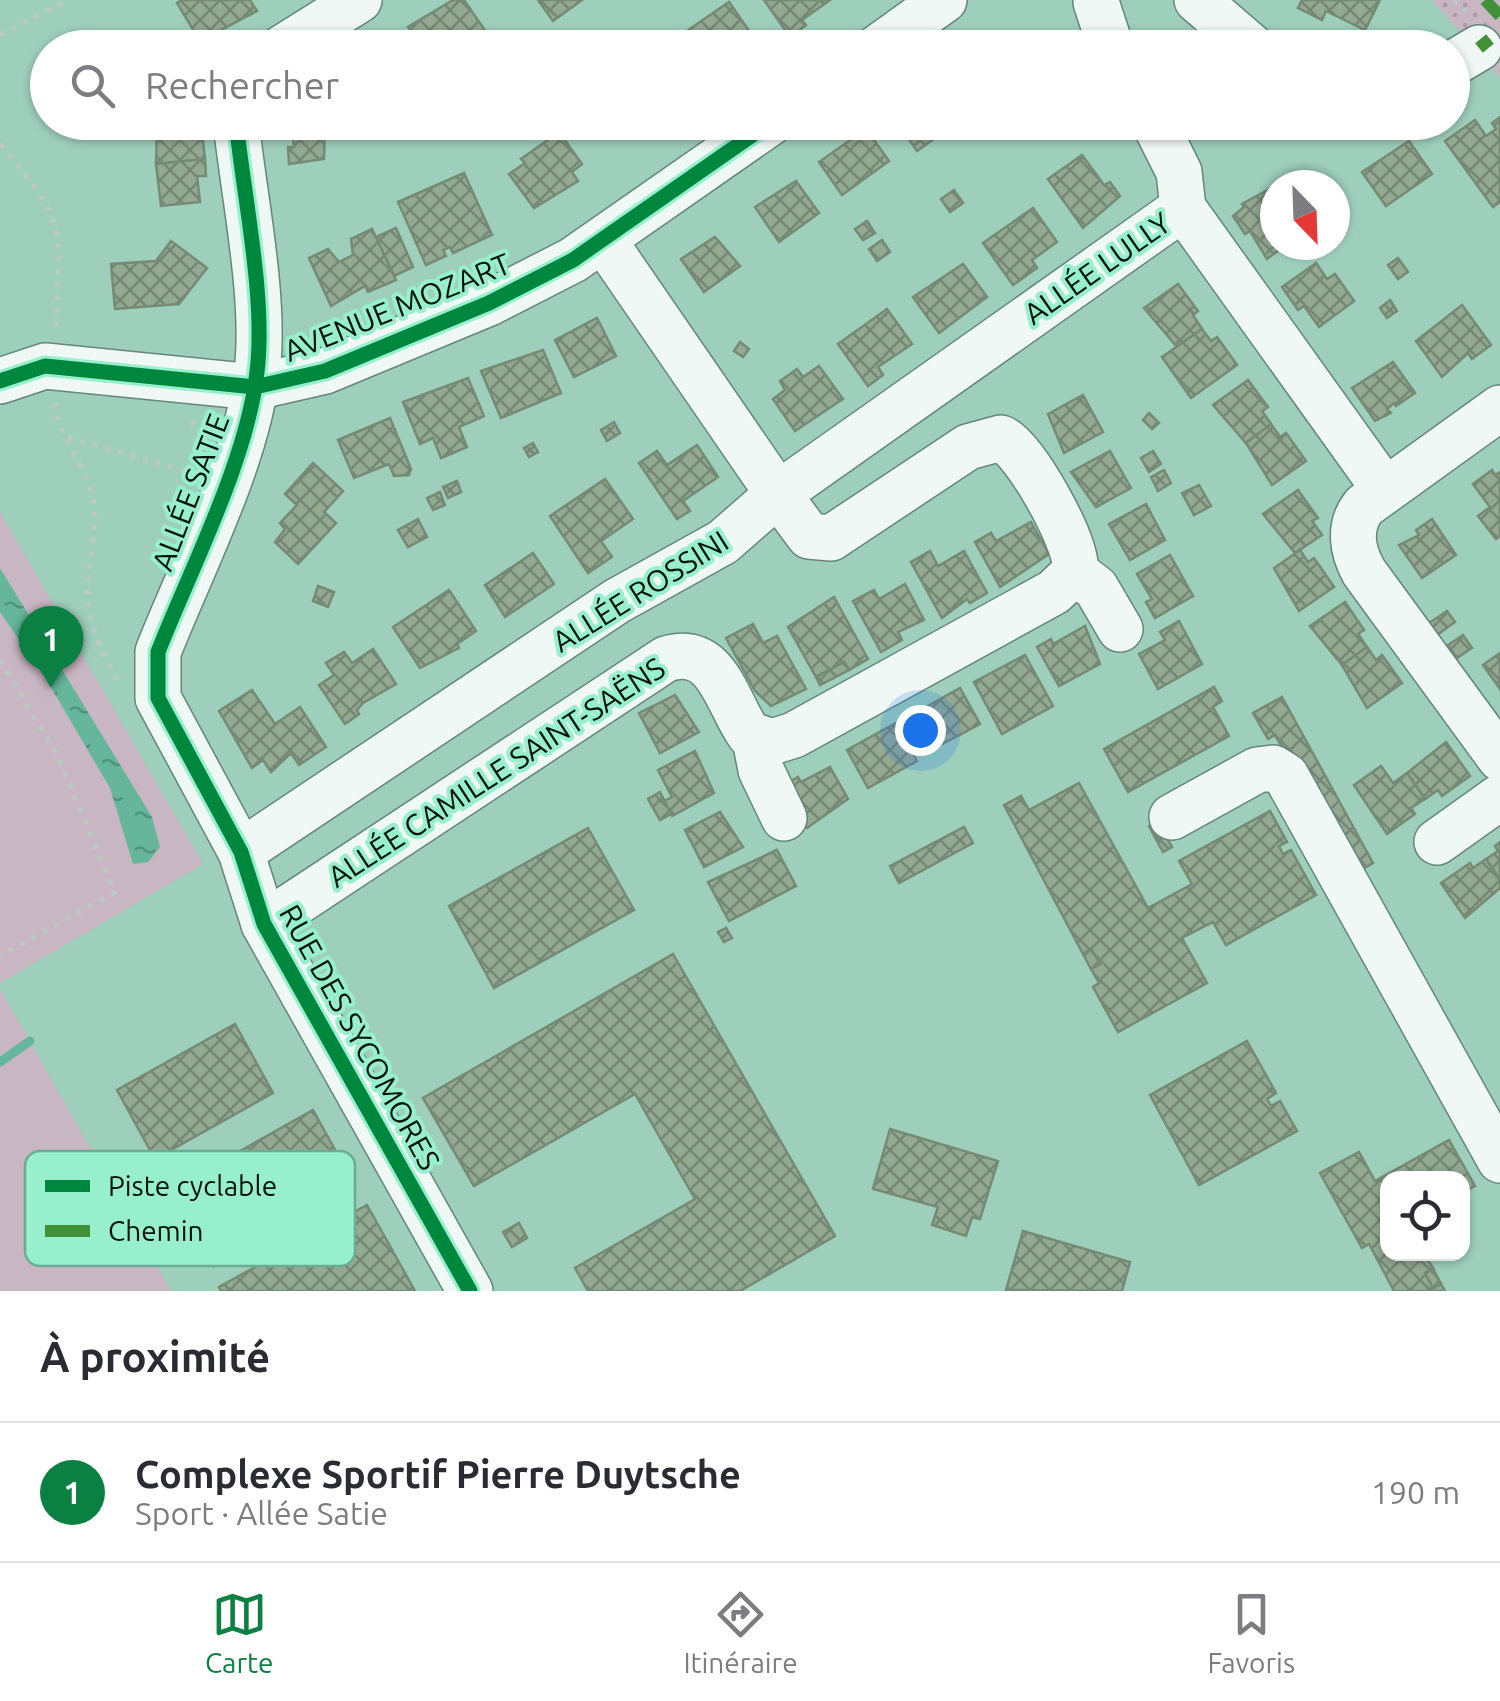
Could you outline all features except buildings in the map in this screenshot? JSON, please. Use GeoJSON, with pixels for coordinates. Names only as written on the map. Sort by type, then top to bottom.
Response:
{"type":"FeatureCollection","features":[{"type":"Feature","properties":{"kind":"street"},"geometry":{"type":"LineString","coordinates":[[311,30],[359,0]]}},
{"type":"Feature","properties":{"kind":"street"},"geometry":{"type":"LineString","coordinates":[[902,30],[944,0]]}},
{"type":"Feature","properties":{"kind":"street"},"geometry":{"type":"LineString","coordinates":[[1197,0],[1232,30]]}},
{"type":"Feature","properties":{"kind":"street"},"geometry":{"type":"LineString","coordinates":[[1092,1],[1104,30]]}},
{"type":"Feature","properties":{"kind":"street","name":"ALLÉE SATIE"},"geometry":{"type":"LineString","coordinates":[[143,697],[224,486],[255,387],[258,320],[238,140]]}},
{"type":"Feature","properties":{"kind":"street","name":"AVENUE MOZART"},"geometry":{"type":"LineString","coordinates":[[0,381],[36,367],[55,366],[255,387],[325,372],[471,310],[604,241],[746,140]]}},
{"type":"Feature","properties":{"kind":"street"},"geometry":{"type":"LineString","coordinates":[[1163,140],[1179,172],[1183,208]]}},
{"type":"Feature","properties":{"kind":"street","name":"ALLÉE LULLY"},"geometry":{"type":"LineString","coordinates":[[778,494],[1183,208],[1385,490]]}},
{"type":"Feature","properties":{"kind":"street"},"geometry":{"type":"LineString","coordinates":[[604,241],[809,536],[830,538],[968,447],[1001,438],[1019,450],[1072,546],[1074,572],[1054,592],[794,735],[772,742],[755,739]]}},
{"type":"Feature","properties":{"kind":"street"},"geometry":{"type":"LineString","coordinates":[[1500,408],[1364,506],[1356,520],[1358,562],[1500,758]]}},
{"type":"Feature","properties":{"kind":"street","name":"ALLÉE ROSSINI"},"geometry":{"type":"LineString","coordinates":[[240,852],[617,602],[723,542],[778,494]]}},
{"type":"Feature","properties":{"kind":"street"},"geometry":{"type":"LineString","coordinates":[[1074,572],[1096,588],[1120,629]]}},
{"type":"Feature","properties":{"kind":"street","name":"ALLÉE CAMILLE SAINT-SAËNS"},"geometry":{"type":"LineString","coordinates":[[264,924],[666,659],[687,655],[706,663],[755,739],[762,770],[784,818]]}},
{"type":"Feature","properties":{"kind":"street","name":"RUE DES SYCOMORES"},"geometry":{"type":"LineString","coordinates":[[143,697],[240,852],[264,924],[470,1291]]}},
{"type":"Feature","properties":{"kind":"street"},"geometry":{"type":"LineString","coordinates":[[1172,818],[1258,770],[1273,768],[1286,776],[1500,1160]]}},
{"type":"Feature","properties":{"kind":"street"},"geometry":{"type":"LineString","coordinates":[[1437,842],[1500,797]]}},
{"type":"Feature","properties":{"kind":"path"},"geometry":{"type":"LineString","coordinates":[[0,35],[67,0]]}},
{"type":"Feature","properties":{"kind":"path"},"geometry":{"type":"LineString","coordinates":[[0,144],[40,190],[58,226],[54,414],[83,466],[96,523],[87,589],[90,614],[99,647],[143,697]]}},
{"type":"Feature","properties":{"kind":"path"},"geometry":{"type":"LineString","coordinates":[[68,437],[224,486]]}},
{"type":"Feature","properties":{"kind":"path"},"geometry":{"type":"LineString","coordinates":[[0,659],[58,757],[115,892],[0,956]]}},
{"type":"Feature","properties":{"kind":"shaded area"},"geometry":{"type":"Polygon","coordinates":[[[1432,0],[1500,0],[1500,77],[1470,43],[1470,30],[1458,30],[1432,0]]]}},
{"type":"Feature","properties":{"kind":"shaded area"},"geometry":{"type":"Polygon","coordinates":[[[0,512],[203,864],[0,983],[0,512]]]}},
{"type":"Feature","properties":{"kind":"shaded area"},"geometry":{"type":"Polygon","coordinates":[[[0,989],[92,1151],[25,1151],[25,1266],[157,1266],[171,1291],[0,1291],[0,989]]]}},
{"type":"Feature","properties":{"kind":"water"},"geometry":{"type":"Polygon","coordinates":[[[0,568],[152,817],[160,847],[148,862],[133,864],[110,788],[46,679],[0,612],[0,568]]]}},
{"type":"Feature","properties":{"kind":"waterway"},"geometry":{"type":"LineString","coordinates":[[0,1062],[30,1041]]}},
{"type":"Feature","properties":{"kind":"marked path"},"geometry":{"type":"LineString","coordinates":[[1485,0],[1500,16]]}},
{"type":"Feature","properties":{"kind":"marked path"},"geometry":{"type":"LineString","coordinates":[[1479,48],[1490,39]]}},
{"type":"Feature","properties":{"kind":"cycle path"},"geometry":{"type":"LineString","coordinates":[[238,140],[259,313],[257,372],[230,478],[158,652],[158,698],[241,852],[264,924],[470,1291]]}},
{"type":"Feature","properties":{"kind":"cycle path"},"geometry":{"type":"LineString","coordinates":[[0,381],[45,366],[255,387],[325,371],[489,303],[573,260],[745,140]]}},
{"type":"Feature","properties":{"kind":"place","name":"Complexe Sportif Pierre Duytsche"},"geometry":{"type":"Point","coordinates":[51,688]}}]}
